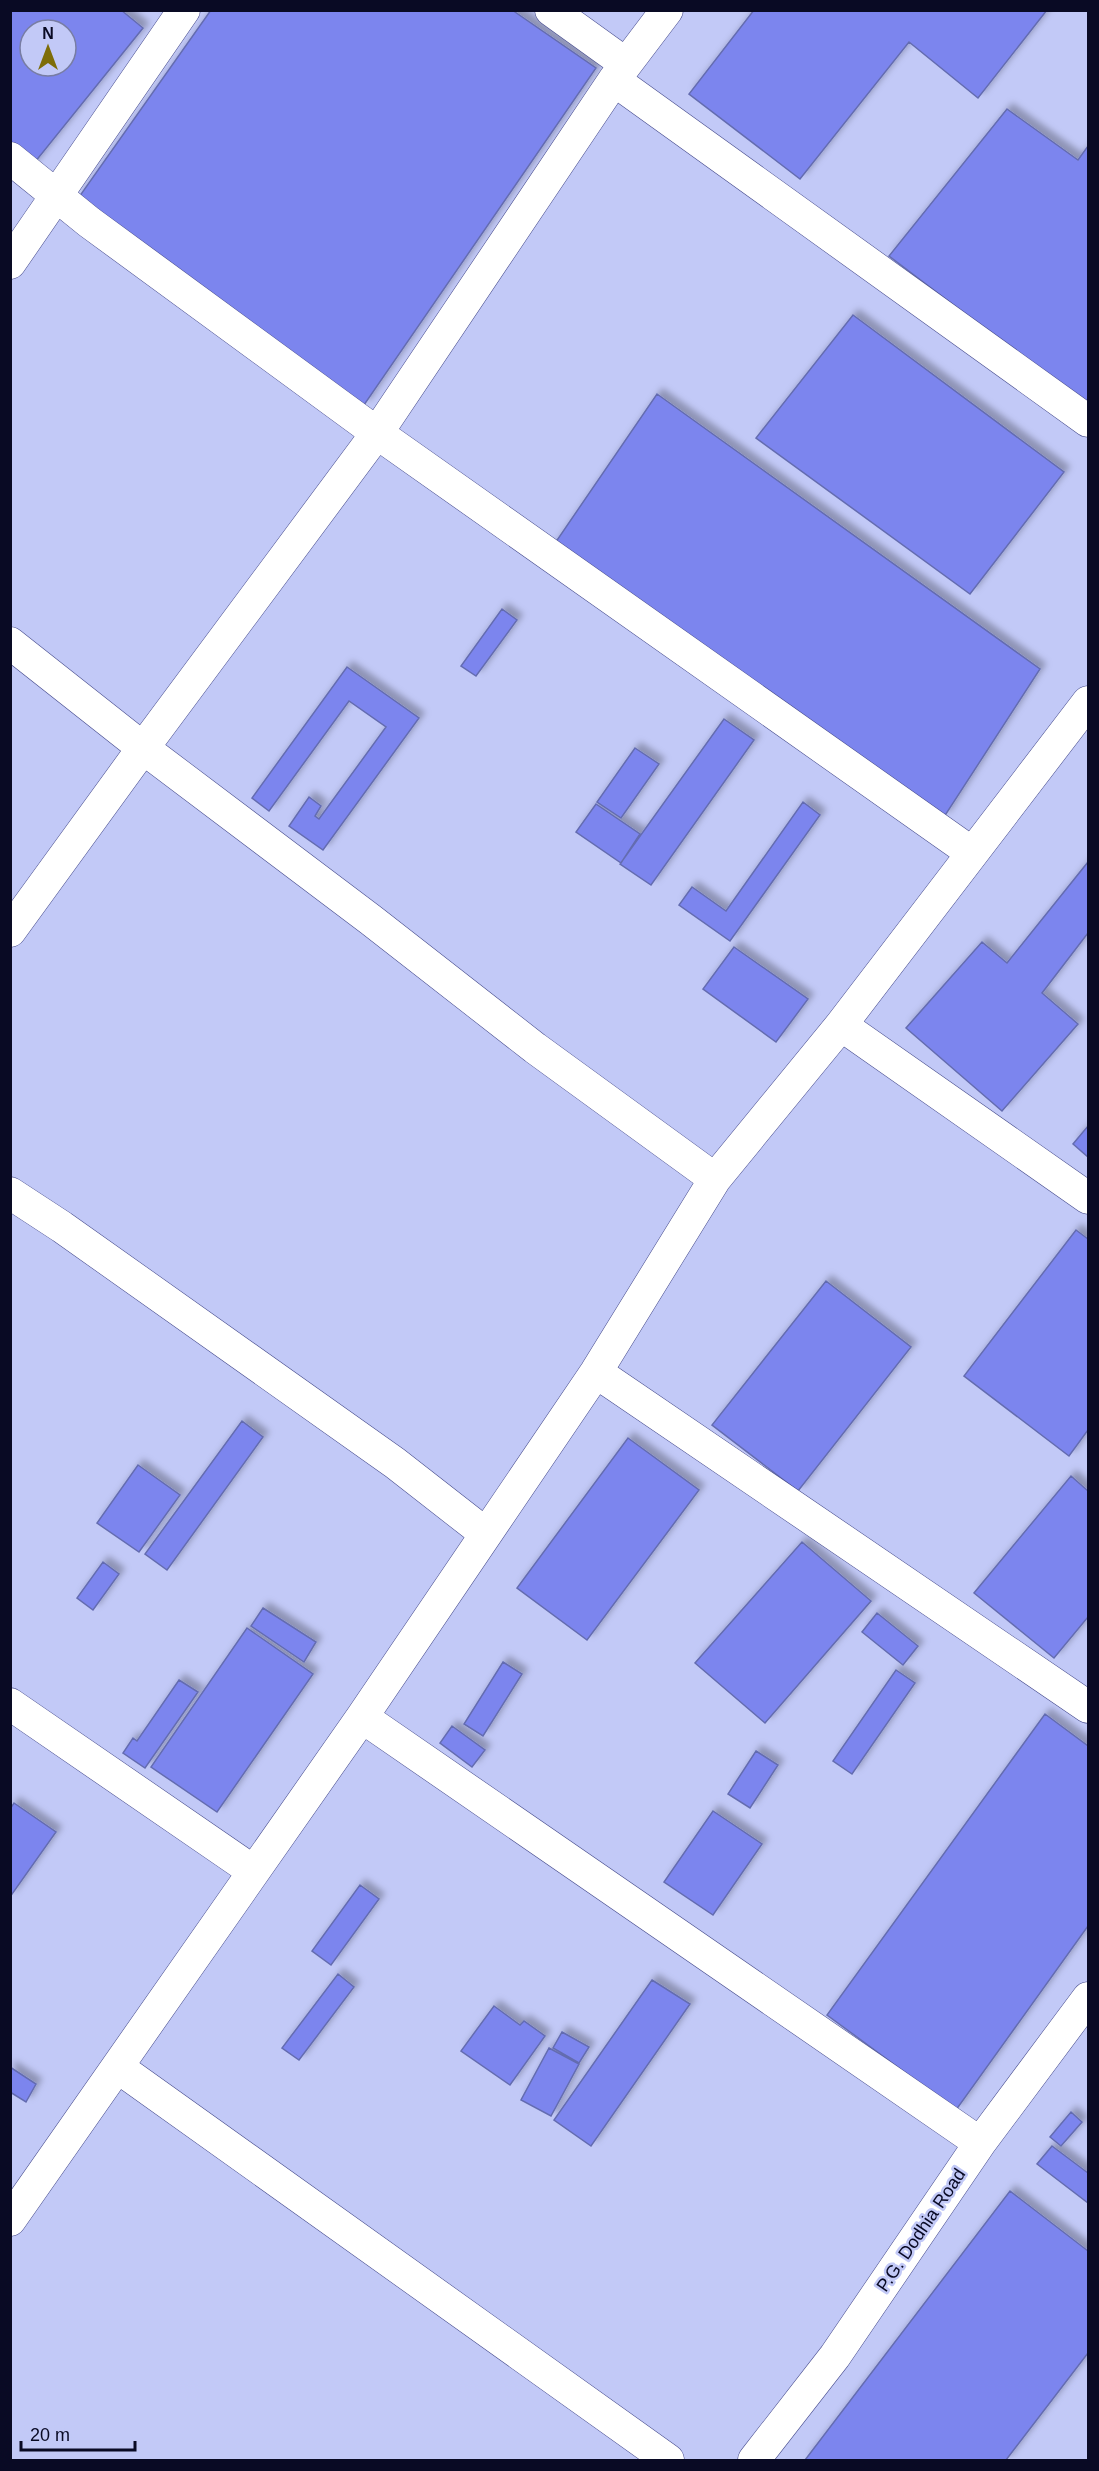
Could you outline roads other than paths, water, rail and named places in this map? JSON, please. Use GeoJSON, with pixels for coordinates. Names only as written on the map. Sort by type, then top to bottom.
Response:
{"type":"FeatureCollection","features":[{"type":"Feature","properties":{"kind":"street"},"geometry":{"type":"LineString","coordinates":[[10,263],[184,10]]}},
{"type":"Feature","properties":{"kind":"street"},"geometry":{"type":"LineString","coordinates":[[551,10],[620,72],[1089,421]]}},
{"type":"Feature","properties":{"kind":"street"},"geometry":{"type":"LineString","coordinates":[[10,931],[377,433],[620,72],[667,10]]}},
{"type":"Feature","properties":{"kind":"street"},"geometry":{"type":"LineString","coordinates":[[10,158],[44,183],[57,197],[377,433],[972,853]]}},
{"type":"Feature","properties":{"kind":"street"},"geometry":{"type":"LineString","coordinates":[[10,643],[143,748],[371,920],[535,1048],[715,1179]]}},
{"type":"Feature","properties":{"kind":"street"},"geometry":{"type":"LineString","coordinates":[[12,2215],[119,2068],[253,1871],[362,1717],[596,1372],[715,1179],[841,1025],[1089,702]]}},
{"type":"Feature","properties":{"kind":"street"},"geometry":{"type":"LineString","coordinates":[[841,1025],[1089,1198]]}},
{"type":"Feature","properties":{"kind":"street"},"geometry":{"type":"LineString","coordinates":[[10,1193],[62,1227],[395,1463],[486,1534]]}},
{"type":"Feature","properties":{"kind":"street"},"geometry":{"type":"LineString","coordinates":[[596,1372],[1089,1707]]}},
{"type":"Feature","properties":{"kind":"street"},"geometry":{"type":"LineString","coordinates":[[10,1704],[253,1871]]}},
{"type":"Feature","properties":{"kind":"street"},"geometry":{"type":"LineString","coordinates":[[362,1717],[980,2143]]}},
{"type":"Feature","properties":{"kind":"street","name":"P.G. Dodhia Road"},"geometry":{"type":"LineString","coordinates":[[754,2460],[835,2356],[980,2143],[1089,1998]]}},
{"type":"Feature","properties":{"kind":"street"},"geometry":{"type":"LineString","coordinates":[[119,2068],[668,2460]]}}]}
